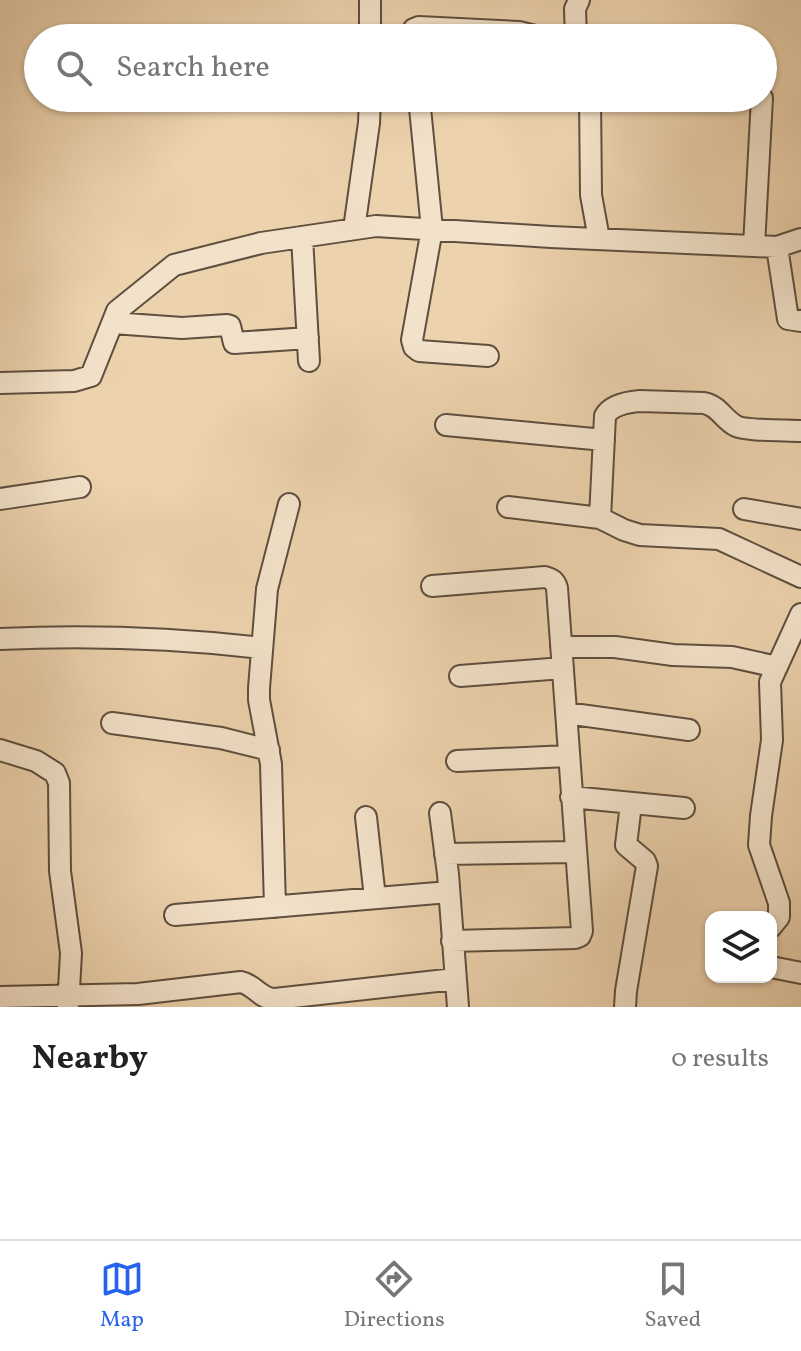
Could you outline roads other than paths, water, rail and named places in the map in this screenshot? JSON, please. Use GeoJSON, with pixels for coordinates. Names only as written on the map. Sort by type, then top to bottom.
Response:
{"type":"FeatureCollection","features":[{"type":"Feature","properties":{"kind":"street"},"geometry":{"type":"LineString","coordinates":[[370,0],[370,24]]}},
{"type":"Feature","properties":{"kind":"street"},"geometry":{"type":"LineString","coordinates":[[576,24],[575,9],[579,0]]}},
{"type":"Feature","properties":{"kind":"street"},"geometry":{"type":"LineString","coordinates":[[354,229],[369,112]]}},
{"type":"Feature","properties":{"kind":"street"},"geometry":{"type":"LineString","coordinates":[[420,112],[432,229],[412,340],[419,351],[488,356]]}},
{"type":"Feature","properties":{"kind":"street"},"geometry":{"type":"LineString","coordinates":[[590,112],[591,195],[599,239]]}},
{"type":"Feature","properties":{"kind":"street"},"geometry":{"type":"LineString","coordinates":[[754,246],[761,112]]}},
{"type":"Feature","properties":{"kind":"street"},"geometry":{"type":"LineString","coordinates":[[0,383],[74,381],[91,376],[117,311],[174,265],[261,243],[376,226],[777,247],[801,239]]}},
{"type":"Feature","properties":{"kind":"street"},"geometry":{"type":"LineString","coordinates":[[302,237],[309,361]]}},
{"type":"Feature","properties":{"kind":"street"},"geometry":{"type":"LineString","coordinates":[[777,247],[788,319],[801,321]]}},
{"type":"Feature","properties":{"kind":"street"},"geometry":{"type":"LineString","coordinates":[[113,323],[182,328],[227,325],[230,326],[234,343],[308,338]]}},
{"type":"Feature","properties":{"kind":"street"},"geometry":{"type":"LineString","coordinates":[[600,518],[607,411],[632,401],[704,403],[718,409],[739,427],[801,431]]}},
{"type":"Feature","properties":{"kind":"street"},"geometry":{"type":"LineString","coordinates":[[446,425],[604,440]]}},
{"type":"Feature","properties":{"kind":"street"},"geometry":{"type":"LineString","coordinates":[[0,499],[80,487]]}},
{"type":"Feature","properties":{"kind":"street"},"geometry":{"type":"LineString","coordinates":[[275,907],[271,764],[259,700],[267,589],[289,504]]}},
{"type":"Feature","properties":{"kind":"street"},"geometry":{"type":"LineString","coordinates":[[508,507],[600,518],[640,535],[719,539],[801,577]]}},
{"type":"Feature","properties":{"kind":"street"},"geometry":{"type":"LineString","coordinates":[[744,509],[801,519]]}},
{"type":"Feature","properties":{"kind":"street"},"geometry":{"type":"LineString","coordinates":[[432,586],[550,578],[555,582],[582,931],[575,938],[452,941]]}},
{"type":"Feature","properties":{"kind":"street"},"geometry":{"type":"LineString","coordinates":[[777,920],[779,903],[759,845],[772,740],[770,682],[801,614]]}},
{"type":"Feature","properties":{"kind":"street"},"geometry":{"type":"LineString","coordinates":[[0,639],[67,636],[179,639],[262,648]]}},
{"type":"Feature","properties":{"kind":"street"},"geometry":{"type":"LineString","coordinates":[[561,647],[615,647],[673,655],[732,657],[777,667]]}},
{"type":"Feature","properties":{"kind":"street"},"geometry":{"type":"LineString","coordinates":[[460,676],[563,668]]}},
{"type":"Feature","properties":{"kind":"street"},"geometry":{"type":"LineString","coordinates":[[566,713],[689,730]]}},
{"type":"Feature","properties":{"kind":"street"},"geometry":{"type":"LineString","coordinates":[[112,723],[221,738],[269,750]]}},
{"type":"Feature","properties":{"kind":"street"},"geometry":{"type":"LineString","coordinates":[[0,750],[36,761],[55,773],[59,783],[60,871],[71,953],[68,1001]]}},
{"type":"Feature","properties":{"kind":"street"},"geometry":{"type":"LineString","coordinates":[[457,761],[568,756]]}},
{"type":"Feature","properties":{"kind":"street"},"geometry":{"type":"LineString","coordinates":[[571,797],[684,808]]}},
{"type":"Feature","properties":{"kind":"street"},"geometry":{"type":"LineString","coordinates":[[625,1007],[647,866],[626,845],[631,804]]}},
{"type":"Feature","properties":{"kind":"street"},"geometry":{"type":"LineString","coordinates":[[440,813],[458,1007]]}},
{"type":"Feature","properties":{"kind":"street"},"geometry":{"type":"LineString","coordinates":[[366,817],[375,898]]}},
{"type":"Feature","properties":{"kind":"street"},"geometry":{"type":"LineString","coordinates":[[445,854],[575,852]]}},
{"type":"Feature","properties":{"kind":"street"},"geometry":{"type":"LineString","coordinates":[[175,915],[449,892]]}},
{"type":"Feature","properties":{"kind":"street"},"geometry":{"type":"LineString","coordinates":[[777,968],[801,973]]}},
{"type":"Feature","properties":{"kind":"street"},"geometry":{"type":"LineString","coordinates":[[0,997],[68,1001],[138,994],[162,999],[241,982],[267,999],[275,999],[455,979]]}}]}
